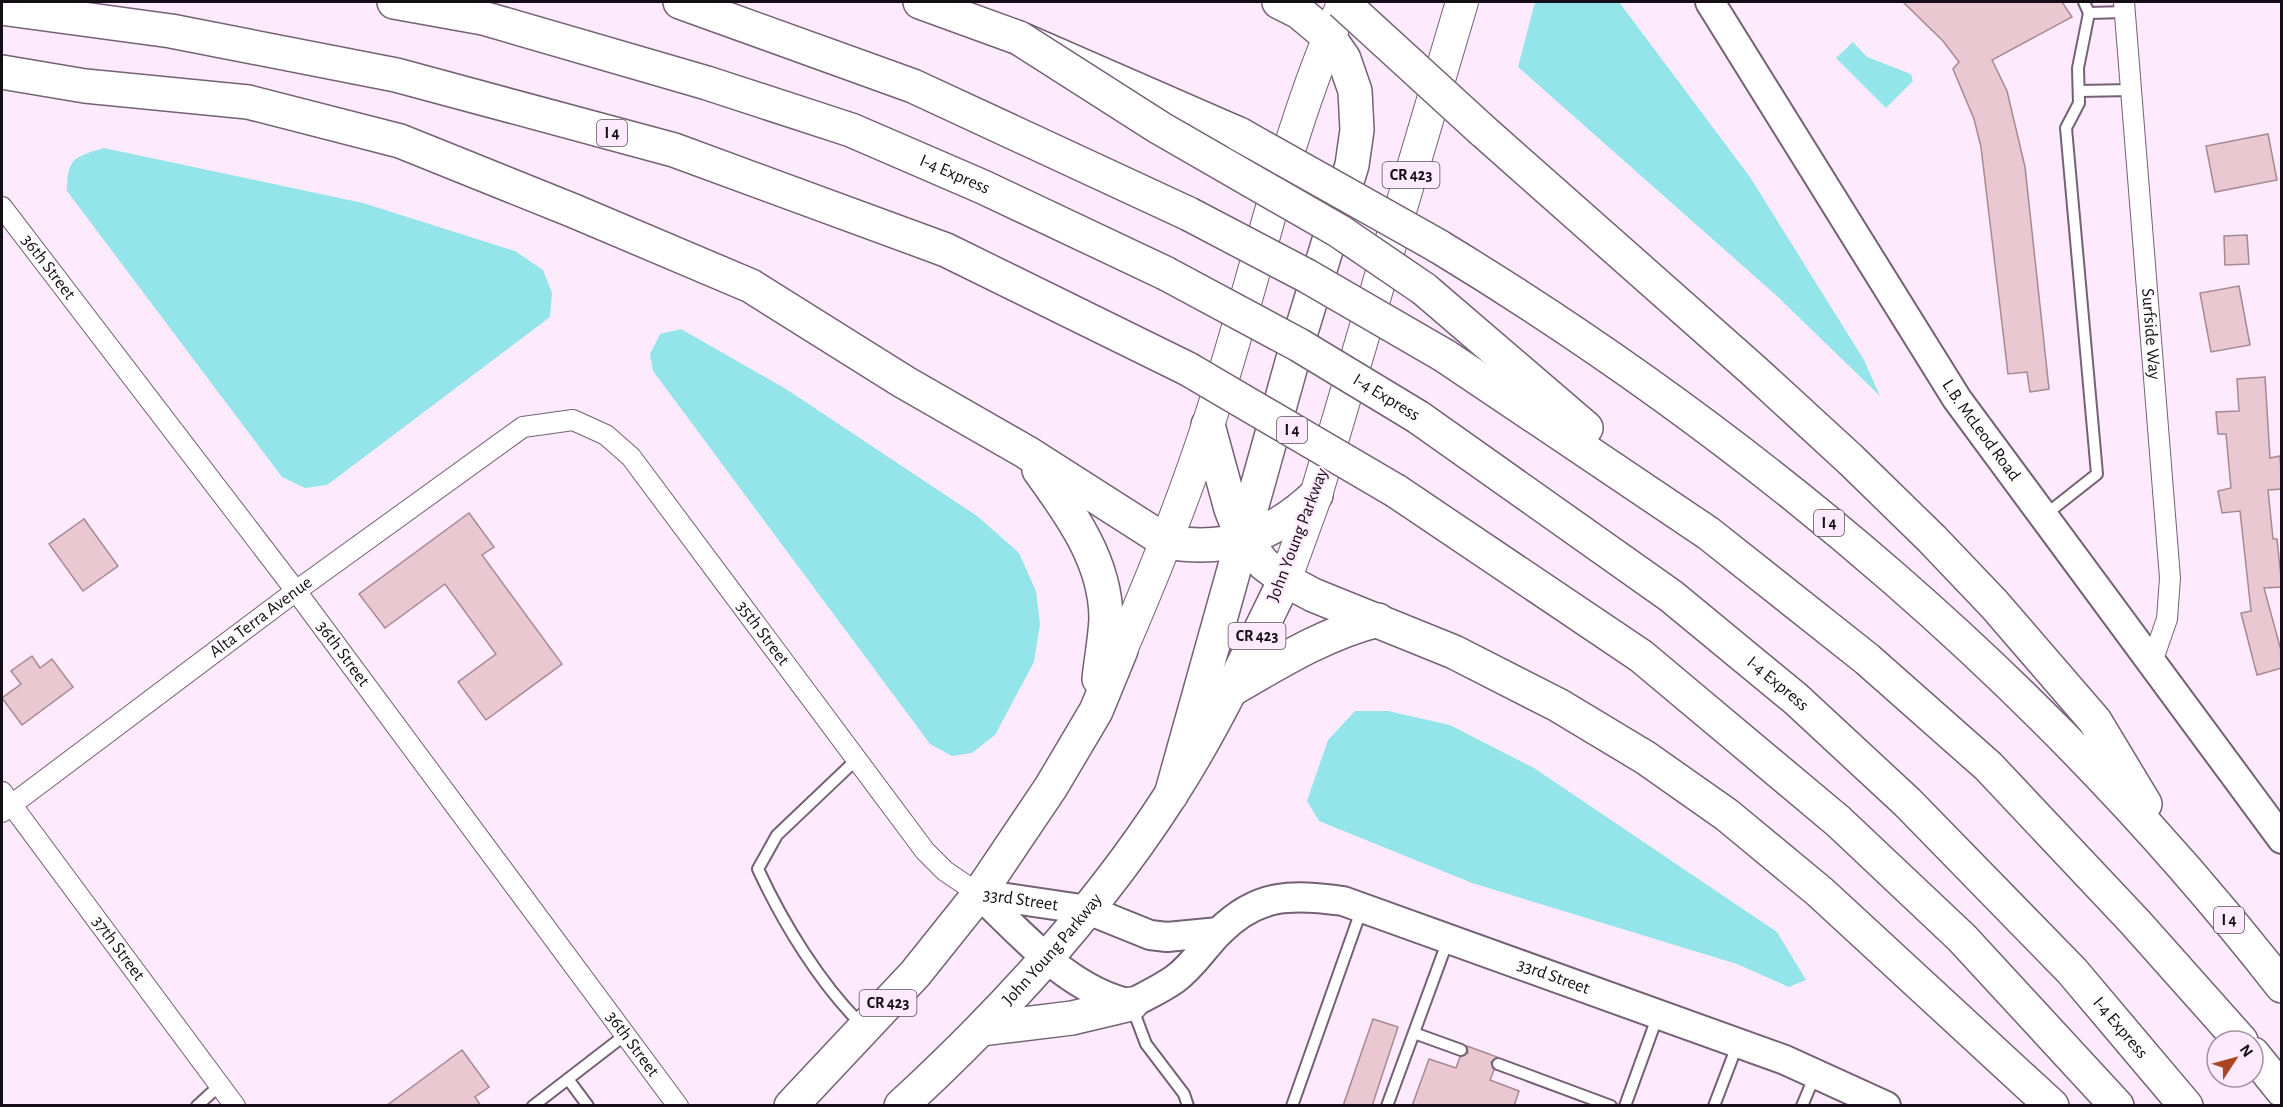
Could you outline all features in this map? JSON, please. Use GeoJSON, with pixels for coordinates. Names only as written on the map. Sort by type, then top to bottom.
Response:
{"type":"FeatureCollection","features":[{"type":"Feature","properties":{"kind":"highway","name":"I-4 Express"},"geometry":{"type":"LineString","coordinates":[[394,2],[483,18],[707,83],[851,130],[983,187],[1165,273],[1299,345],[1418,417],[1671,596],[1796,699],[1907,802],[2072,971],[2186,1106]]}},
{"type":"Feature","properties":{"kind":"highway"},"geometry":{"type":"LineString","coordinates":[[680,2],[913,86],[1189,214],[1307,276],[1445,356],[1708,533]]}},
{"type":"Feature","properties":{"kind":"highway","name":"I 4"},"geometry":{"type":"LineString","coordinates":[[920,2],[1019,38],[1239,134],[1438,246],[1594,346],[1695,417],[1817,512],[1957,634],[2175,855],[2282,986]]}},
{"type":"Feature","properties":{"kind":"highway"},"geometry":{"type":"LineString","coordinates":[[1171,795],[1294,355],[1352,165],[1357,130],[1355,91],[1344,59],[1329,37],[1299,12],[1279,2]]}},
{"type":"Feature","properties":{"kind":"highway"},"geometry":{"type":"LineString","coordinates":[[1343,2],[1851,459],[1994,604],[2095,721],[2175,855]]}},
{"type":"Feature","properties":{"kind":"highway","name":"I 4"},"geometry":{"type":"LineString","coordinates":[[2,8],[171,31],[396,75],[674,150],[946,250],[1188,369],[1396,491],[1641,656],[1838,820],[1962,938],[2116,1106]]}},
{"type":"Feature","properties":{"kind":"highway"},"geometry":{"type":"LineString","coordinates":[[1019,38],[1160,128],[1340,231],[1424,289],[1708,533],[1867,659],[1988,766],[2135,922],[2230,1029]]}},
{"type":"Feature","properties":{"kind":"highway"},"geometry":{"type":"LineString","coordinates":[[2,72],[85,86],[248,102],[400,141],[751,286],[904,382],[1026,452],[1167,542],[1201,546],[1243,539],[1270,530],[1295,515],[1316,495]]}},
{"type":"Feature","properties":{"kind":"highway"},"geometry":{"type":"LineString","coordinates":[[1208,425],[1231,509],[1243,539],[1264,564],[1285,580],[1313,595],[1454,652],[1558,705],[1646,758],[1727,815],[1820,892],[2052,1106]]}},
{"type":"Feature","properties":{"kind":"highway"},"geometry":{"type":"LineString","coordinates":[[1026,452],[1067,509],[1090,548],[1099,576],[1106,618],[1096,711]]}},
{"type":"Feature","properties":{"kind":"highway","name":"John Young Parkway"},"geometry":{"type":"LineString","coordinates":[[901,1106],[981,1029],[1088,910],[1171,795],[1229,691],[1285,580]]}},
{"type":"Feature","properties":{"kind":"highway"},"geometry":{"type":"LineString","coordinates":[[1229,691],[1312,642],[1349,627],[1378,620]]}},
{"type":"Feature","properties":{"kind":"highway","name":"CR 423"},"geometry":{"type":"LineString","coordinates":[[791,1106],[915,974],[979,894],[1051,787],[1096,711],[1122,650]]}},
{"type":"Feature","properties":{"kind":"highway"},"geometry":{"type":"LineString","coordinates":[[981,1029],[1072,1018],[1131,1004]]}},
{"type":"Feature","properties":{"kind":"highway"},"geometry":{"type":"LineString","coordinates":[[2265,1069],[2282,1090]]}},
{"type":"Feature","properties":{"kind":"main road","name":"CR 423"},"geometry":{"type":"LineString","coordinates":[[1122,650],[1167,542],[1208,425],[1276,196],[1329,37],[1343,2]]}},
{"type":"Feature","properties":{"kind":"main road","name":"John Young Parkway"},"geometry":{"type":"LineString","coordinates":[[1285,580],[1316,495],[1462,2]]}},
{"type":"Feature","properties":{"kind":"street","name":"L.B. McLeod Road"},"geometry":{"type":"LineString","coordinates":[[1710,2],[1957,399],[2282,839]]}},
{"type":"Feature","properties":{"kind":"street","name":"Surfside Way"},"geometry":{"type":"LineString","coordinates":[[2124,7],[2170,578],[2167,619],[2151,664]]}},
{"type":"Feature","properties":{"kind":"street","name":"36th Street"},"geometry":{"type":"LineString","coordinates":[[2,207],[296,591],[678,1106]]}},
{"type":"Feature","properties":{"kind":"street","name":"35th Street"},"geometry":{"type":"LineString","coordinates":[[523,427],[573,420],[606,435],[631,457],[925,851],[945,871],[979,894]]}},
{"type":"Feature","properties":{"kind":"street","name":"Alta Terra Avenue"},"geometry":{"type":"LineString","coordinates":[[5,803],[523,427]]}},
{"type":"Feature","properties":{"kind":"street","name":"37th Street"},"geometry":{"type":"LineString","coordinates":[[5,803],[235,1106]]}},
{"type":"Feature","properties":{"kind":"street","name":"33rd Street"},"geometry":{"type":"LineString","coordinates":[[979,894],[1088,910],[1150,935],[1167,937],[1219,932]]}},
{"type":"Feature","properties":{"kind":"street","name":"33rd Street"},"geometry":{"type":"LineString","coordinates":[[979,894],[1046,957],[1084,987],[1109,999],[1131,1004],[1175,979],[1219,932],[1248,909],[1275,897],[1301,896],[1342,901],[1738,1043],[1816,1073],[1886,1106]]}},
{"type":"Feature","properties":{"kind":"lane"},"geometry":{"type":"LineString","coordinates":[[2043,516],[2097,474],[2066,128],[2079,103],[2078,68],[2088,13],[2084,2]]}},
{"type":"Feature","properties":{"kind":"lane"},"geometry":{"type":"LineString","coordinates":[[2088,13],[2124,7]]}},
{"type":"Feature","properties":{"kind":"lane"},"geometry":{"type":"LineString","coordinates":[[2079,91],[2131,90]]}},
{"type":"Feature","properties":{"kind":"lane"},"geometry":{"type":"LineString","coordinates":[[857,759],[777,835],[758,869],[776,909],[843,1007],[865,1028]]}},
{"type":"Feature","properties":{"kind":"lane"},"geometry":{"type":"LineString","coordinates":[[1292,1106],[1362,908]]}},
{"type":"Feature","properties":{"kind":"lane"},"geometry":{"type":"LineString","coordinates":[[1387,1106],[1448,939]]}},
{"type":"Feature","properties":{"kind":"lane"},"geometry":{"type":"LineString","coordinates":[[1131,1004],[1146,1044],[1184,1094],[1188,1106]]}},
{"type":"Feature","properties":{"kind":"lane"},"geometry":{"type":"LineString","coordinates":[[1625,1106],[1658,1014]]}},
{"type":"Feature","properties":{"kind":"lane"},"geometry":{"type":"LineString","coordinates":[[1414,1032],[1461,1050]]}},
{"type":"Feature","properties":{"kind":"lane"},"geometry":{"type":"LineString","coordinates":[[533,1106],[625,1035]]}},
{"type":"Feature","properties":{"kind":"lane"},"geometry":{"type":"LineString","coordinates":[[1714,1106],[1738,1043]]}},
{"type":"Feature","properties":{"kind":"lane"},"geometry":{"type":"LineString","coordinates":[[1497,1064],[1611,1106]]}},
{"type":"Feature","properties":{"kind":"lane"},"geometry":{"type":"LineString","coordinates":[[1802,1106],[1816,1073]]}},
{"type":"Feature","properties":{"kind":"lane"},"geometry":{"type":"LineString","coordinates":[[568,1078],[588,1106]]}},
{"type":"Feature","properties":{"kind":"lane"},"geometry":{"type":"LineString","coordinates":[[197,1106],[220,1085]]}},
{"type":"Feature","properties":{"kind":"water"},"geometry":{"type":"Polygon","coordinates":[[[1535,2],[1619,2],[1750,177],[1864,360],[1880,396],[1778,297],[1518,67],[1535,2]]]}},
{"type":"Feature","properties":{"kind":"water"},"geometry":{"type":"Polygon","coordinates":[[[1853,42],[1867,57],[1911,74],[1913,81],[1886,108],[1836,58],[1853,42]]]}},
{"type":"Feature","properties":{"kind":"water"},"geometry":{"type":"Polygon","coordinates":[[[104,148],[363,203],[515,251],[543,270],[552,293],[550,317],[327,485],[305,488],[282,477],[67,191],[67,180],[74,160],[104,148]]]}},
{"type":"Feature","properties":{"kind":"water"},"geometry":{"type":"Polygon","coordinates":[[[681,329],[786,389],[977,516],[1019,553],[1036,591],[1040,624],[1034,662],[995,735],[972,753],[952,756],[930,744],[653,371],[650,354],[660,334],[681,329]]]}},
{"type":"Feature","properties":{"kind":"water"},"geometry":{"type":"Polygon","coordinates":[[[1355,711],[1388,711],[1450,725],[1534,768],[1777,932],[1806,980],[1789,987],[1737,964],[1472,883],[1319,821],[1307,801],[1328,740],[1355,711]]]}},
{"type":"Feature","properties":{"kind":"building"},"geometry":{"type":"Polygon","coordinates":[[[1903,2],[2062,2],[2072,17],[1992,60],[2007,91],[2025,167],[2049,389],[2030,392],[2027,372],[2008,374],[1981,147],[1974,119],[1953,69],[1959,62],[1943,41],[1903,2]]]}},
{"type":"Feature","properties":{"kind":"building"},"geometry":{"type":"Polygon","coordinates":[[[2268,134],[2277,180],[2215,192],[2206,146],[2268,134]]]}},
{"type":"Feature","properties":{"kind":"building"},"geometry":{"type":"Polygon","coordinates":[[[2247,235],[2249,264],[2225,265],[2224,236],[2247,235]]]}},
{"type":"Feature","properties":{"kind":"building"},"geometry":{"type":"Polygon","coordinates":[[[2239,286],[2250,345],[2211,352],[2200,293],[2239,286]]]}},
{"type":"Feature","properties":{"kind":"building"},"geometry":{"type":"Polygon","coordinates":[[[2265,377],[2270,458],[2280,456],[2282,489],[2268,490],[2273,539],[2277,539],[2282,587],[2264,588],[2282,654],[2282,668],[2257,675],[2241,613],[2251,611],[2240,511],[2222,513],[2218,491],[2231,488],[2226,434],[2218,434],[2216,412],[2239,411],[2237,379],[2265,377]]]}},
{"type":"Feature","properties":{"kind":"building"},"geometry":{"type":"Polygon","coordinates":[[[469,513],[494,547],[482,555],[562,664],[486,720],[458,682],[496,654],[445,584],[385,628],[359,594],[469,513]]]}},
{"type":"Feature","properties":{"kind":"building"},"geometry":{"type":"Polygon","coordinates":[[[84,519],[118,566],[83,591],[49,544],[84,519]]]}},
{"type":"Feature","properties":{"kind":"building"},"geometry":{"type":"Polygon","coordinates":[[[32,656],[40,668],[52,659],[73,687],[22,725],[2,698],[21,684],[11,671],[32,656]]]}},
{"type":"Feature","properties":{"kind":"building"},"geometry":{"type":"Polygon","coordinates":[[[1373,1019],[1398,1027],[1372,1106],[1343,1106],[1373,1019]]]}},
{"type":"Feature","properties":{"kind":"building"},"geometry":{"type":"Polygon","coordinates":[[[1467,1046],[1497,1057],[1491,1062],[1494,1070],[1490,1080],[1519,1091],[1514,1106],[1412,1106],[1429,1059],[1456,1068],[1460,1057],[1468,1053],[1467,1046]]]}},
{"type":"Feature","properties":{"kind":"building"},"geometry":{"type":"Polygon","coordinates":[[[462,1050],[489,1087],[475,1097],[481,1106],[386,1106],[462,1050]]]}}]}
